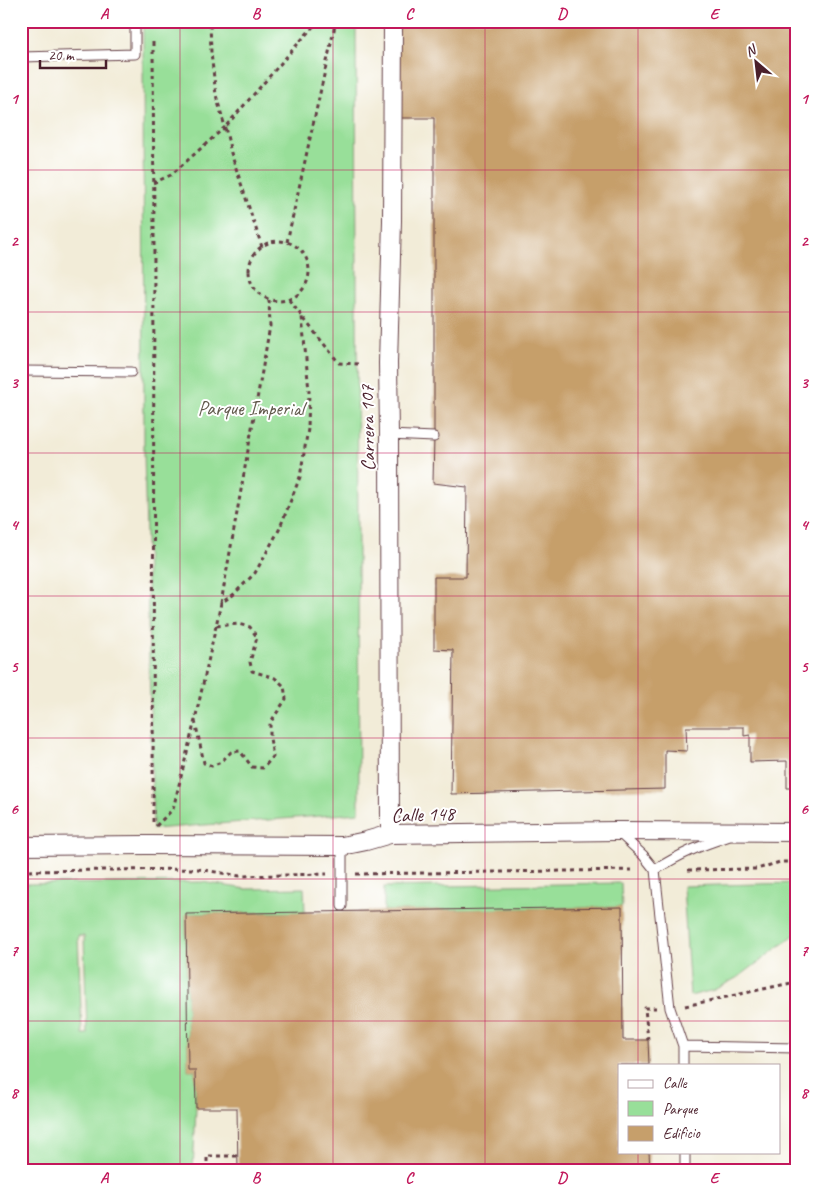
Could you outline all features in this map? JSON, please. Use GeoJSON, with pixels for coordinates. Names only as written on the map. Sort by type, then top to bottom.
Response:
{"type":"FeatureCollection","features":[{"type":"Feature","properties":{"kind":"street","name":"Carrera 107"},"geometry":{"type":"LineString","coordinates":[[390,834],[388,363],[392,221],[393,21]]}},
{"type":"Feature","properties":{"kind":"street","name":"Calle 148"},"geometry":{"type":"LineString","coordinates":[[21,846],[342,846],[390,834],[618,831],[797,832]]}},
{"type":"Feature","properties":{"kind":"lane"},"geometry":{"type":"LineString","coordinates":[[21,57],[135,54],[135,21]]}},
{"type":"Feature","properties":{"kind":"lane"},"geometry":{"type":"LineString","coordinates":[[21,371],[131,372]]}},
{"type":"Feature","properties":{"kind":"lane"},"geometry":{"type":"LineString","coordinates":[[389,435],[434,437]]}},
{"type":"Feature","properties":{"kind":"lane"},"geometry":{"type":"LineString","coordinates":[[618,831],[643,855],[655,870],[670,1008],[683,1046],[684,1064]]}},
{"type":"Feature","properties":{"kind":"lane"},"geometry":{"type":"LineString","coordinates":[[655,870],[675,857],[703,844],[742,833]]}},
{"type":"Feature","properties":{"kind":"lane"},"geometry":{"type":"LineString","coordinates":[[342,846],[342,906]]}},
{"type":"Feature","properties":{"kind":"lane"},"geometry":{"type":"LineString","coordinates":[[683,1046],[797,1048]]}},
{"type":"Feature","properties":{"kind":"lane"},"geometry":{"type":"LineString","coordinates":[[685,1154],[685,1170]]}},
{"type":"Feature","properties":{"kind":"path"},"geometry":{"type":"LineString","coordinates":[[210,21],[211,53],[216,95],[231,153],[262,247]]}},
{"type":"Feature","properties":{"kind":"path"},"geometry":{"type":"LineString","coordinates":[[154,183],[171,175],[225,127],[318,21]]}},
{"type":"Feature","properties":{"kind":"path"},"geometry":{"type":"LineString","coordinates":[[288,242],[336,21]]}},
{"type":"Feature","properties":{"kind":"path"},"geometry":{"type":"LineString","coordinates":[[153,40],[153,829],[173,809],[216,626],[270,326],[269,300]]}},
{"type":"Feature","properties":{"kind":"path"},"geometry":{"type":"LineString","coordinates":[[278,241],[288,242],[296,246],[303,253],[307,261],[309,270],[308,280],[304,289],[289,300],[281,302],[263,298],[255,291],[248,273],[254,254],[270,243],[278,241]]}},
{"type":"Feature","properties":{"kind":"path"},"geometry":{"type":"LineString","coordinates":[[289,300],[340,363],[358,364]]}},
{"type":"Feature","properties":{"kind":"path"},"geometry":{"type":"LineString","coordinates":[[220,603],[233,595],[254,573],[279,530],[300,477],[308,429],[309,391],[302,317]]}},
{"type":"Feature","properties":{"kind":"path"},"geometry":{"type":"LineString","coordinates":[[195,720],[204,764],[212,766],[221,762],[231,752],[240,751],[252,767],[263,768],[273,756],[270,723],[286,699],[284,686],[275,678],[252,671],[250,662],[257,636],[250,627],[238,624],[216,626]]}},
{"type":"Feature","properties":{"kind":"path"},"geometry":{"type":"LineString","coordinates":[[21,871],[198,868],[240,876],[757,869],[780,862],[797,862]]}},
{"type":"Feature","properties":{"kind":"path"},"geometry":{"type":"LineString","coordinates":[[648,1040],[645,1008],[670,1008],[691,1005],[797,983]]}},
{"type":"Feature","properties":{"kind":"path"},"geometry":{"type":"LineString","coordinates":[[207,1170],[207,1156],[238,1156]]}},
{"type":"Feature","properties":{"kind":"green space","name":"Parque Imperial"},"geometry":{"type":"Polygon","coordinates":[[[143,21],[356,21],[359,813],[153,829],[144,452],[143,21]]]}},
{"type":"Feature","properties":{"kind":"green space"},"geometry":{"type":"Polygon","coordinates":[[[202,882],[246,889],[304,888],[305,912],[186,914],[188,1070],[195,1070],[196,1108],[193,1170],[21,1170],[21,1036],[25,1037],[21,884],[202,882]],[[78,936],[82,1034],[87,1034],[84,936],[78,936]]]}},
{"type":"Feature","properties":{"kind":"green space"},"geometry":{"type":"Polygon","coordinates":[[[621,883],[622,907],[384,911],[384,887],[621,883]]]}},
{"type":"Feature","properties":{"kind":"green space"},"geometry":{"type":"Polygon","coordinates":[[[797,883],[797,933],[740,976],[714,990],[690,996],[683,886],[797,883]]]}},
{"type":"Feature","properties":{"kind":"building"},"geometry":{"type":"Polygon","coordinates":[[[397,21],[797,21],[797,788],[787,788],[787,761],[750,762],[750,735],[744,736],[744,727],[686,727],[687,751],[665,750],[665,789],[451,794],[453,650],[434,649],[434,577],[466,577],[467,487],[433,483],[434,118],[397,118],[397,21]]]}},
{"type":"Feature","properties":{"kind":"building"},"geometry":{"type":"Polygon","coordinates":[[[622,907],[623,1040],[648,1040],[649,1064],[618,1064],[618,1154],[649,1154],[650,1170],[238,1170],[237,1108],[196,1108],[195,1070],[188,1070],[186,914],[622,907]]]}}]}
